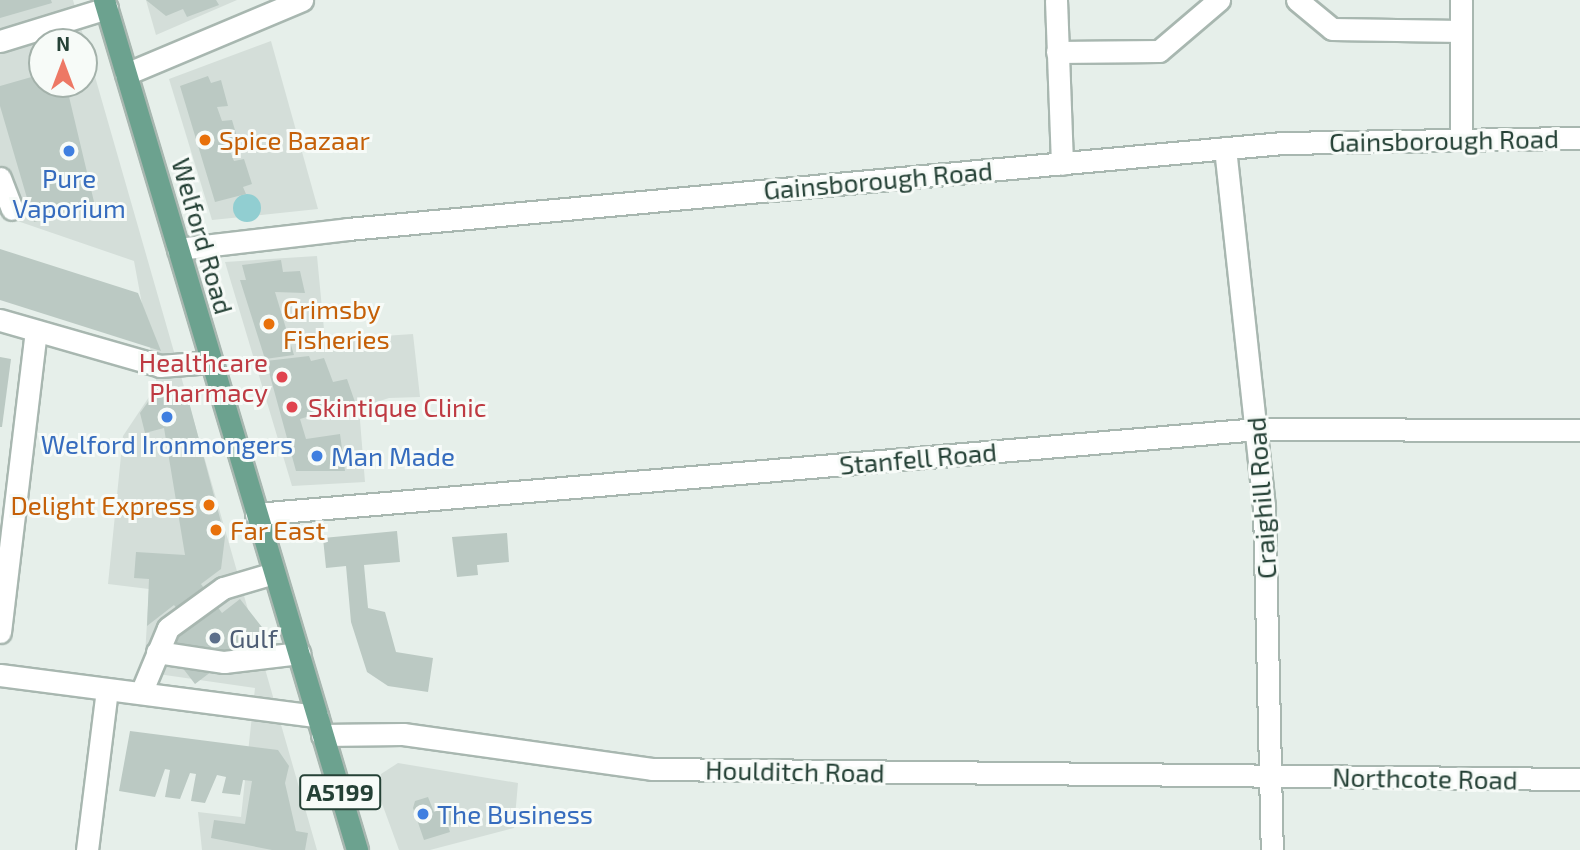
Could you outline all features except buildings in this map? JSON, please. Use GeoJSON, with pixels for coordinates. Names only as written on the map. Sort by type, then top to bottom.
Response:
{"type":"FeatureCollection","features":[{"type":"Feature","properties":{"kind":"main road","name":"Welford Road"},"geometry":{"type":"LineString","coordinates":[[105,4],[357,850]]}},
{"type":"Feature","properties":{"kind":"street"},"geometry":{"type":"LineString","coordinates":[[126,74],[302,0]]}},
{"type":"Feature","properties":{"kind":"street"},"geometry":{"type":"LineString","coordinates":[[1056,0],[1062,164]]}},
{"type":"Feature","properties":{"kind":"street"},"geometry":{"type":"LineString","coordinates":[[1057,52],[1159,51],[1219,0]]}},
{"type":"Feature","properties":{"kind":"street"},"geometry":{"type":"LineString","coordinates":[[1297,0],[1332,29],[1461,31]]}},
{"type":"Feature","properties":{"kind":"street"},"geometry":{"type":"LineString","coordinates":[[1461,0],[1461,139]]}},
{"type":"Feature","properties":{"kind":"street"},"geometry":{"type":"LineString","coordinates":[[0,41],[105,4]]}},
{"type":"Feature","properties":{"kind":"street","name":"Gainsborough Road"},"geometry":{"type":"LineString","coordinates":[[178,249],[348,229],[1225,148],[1461,139],[1580,138]]}},
{"type":"Feature","properties":{"kind":"street","name":"Craighill Road"},"geometry":{"type":"LineString","coordinates":[[1225,148],[1258,429],[1272,850]]}},
{"type":"Feature","properties":{"kind":"street"},"geometry":{"type":"LineString","coordinates":[[0,178],[12,209]]}},
{"type":"Feature","properties":{"kind":"street"},"geometry":{"type":"LineString","coordinates":[[0,320],[160,366],[211,362]]}},
{"type":"Feature","properties":{"kind":"street"},"geometry":{"type":"LineString","coordinates":[[0,632],[36,331]]}},
{"type":"Feature","properties":{"kind":"street","name":"Stanfell Road"},"geometry":{"type":"LineString","coordinates":[[256,514],[1258,429],[1580,430]]}},
{"type":"Feature","properties":{"kind":"street"},"geometry":{"type":"LineString","coordinates":[[141,693],[169,628],[210,596],[274,573]]}},
{"type":"Feature","properties":{"kind":"street"},"geometry":{"type":"LineString","coordinates":[[157,652],[224,662],[299,653]]}},
{"type":"Feature","properties":{"kind":"street","name":"Houlditch Road"},"geometry":{"type":"LineString","coordinates":[[0,675],[141,693],[320,725],[652,769],[1271,776]]}},
{"type":"Feature","properties":{"kind":"street"},"geometry":{"type":"LineString","coordinates":[[86,850],[107,690]]}},
{"type":"Feature","properties":{"kind":"street","name":"Northcote Road"},"geometry":{"type":"LineString","coordinates":[[1271,776],[1580,779]]}},
{"type":"Feature","properties":{"kind":"shaded area"},"geometry":{"type":"Polygon","coordinates":[[[0,0],[73,0],[81,28],[28,28],[28,98],[98,98],[98,87],[317,850],[202,850],[198,812],[241,817],[255,688],[144,672],[149,589],[108,584],[123,436],[157,385],[134,261],[0,215],[0,0]]]}},
{"type":"Feature","properties":{"kind":"shaded area"},"geometry":{"type":"Polygon","coordinates":[[[146,0],[237,0],[156,35],[146,0]]]}},
{"type":"Feature","properties":{"kind":"shaded area"},"geometry":{"type":"Polygon","coordinates":[[[271,41],[318,209],[212,220],[169,79],[271,41]]]}},
{"type":"Feature","properties":{"kind":"shaded area"},"geometry":{"type":"Polygon","coordinates":[[[317,256],[325,340],[413,334],[420,397],[389,398],[359,408],[365,482],[292,486],[225,262],[317,256]]]}},
{"type":"Feature","properties":{"kind":"shaded area"},"geometry":{"type":"Polygon","coordinates":[[[398,763],[518,783],[514,828],[430,850],[399,850],[380,798],[381,774],[398,763]]]}},
{"type":"Feature","properties":{"kind":"water"},"geometry":{"type":"Polygon","coordinates":[[[247,194],[257,198],[261,208],[257,218],[247,222],[237,218],[233,208],[237,198],[247,194]]]}},
{"type":"Feature","properties":{"kind":"place","name":"Spice Bazaar"},"geometry":{"type":"Point","coordinates":[205,140]}},
{"type":"Feature","properties":{"kind":"place","name":"Pure Vaporium"},"geometry":{"type":"Point","coordinates":[69,151]}},
{"type":"Feature","properties":{"kind":"place","name":"Grimsby Fisheries"},"geometry":{"type":"Point","coordinates":[269,324]}},
{"type":"Feature","properties":{"kind":"place","name":"Healthcare Pharmacy"},"geometry":{"type":"Point","coordinates":[282,377]}},
{"type":"Feature","properties":{"kind":"place","name":"Skintique Clinic"},"geometry":{"type":"Point","coordinates":[292,407]}},
{"type":"Feature","properties":{"kind":"place","name":"Welford Ironmongers"},"geometry":{"type":"Point","coordinates":[167,417]}},
{"type":"Feature","properties":{"kind":"place","name":"Man Made"},"geometry":{"type":"Point","coordinates":[317,456]}},
{"type":"Feature","properties":{"kind":"place","name":"Delight Express"},"geometry":{"type":"Point","coordinates":[209,505]}},
{"type":"Feature","properties":{"kind":"place","name":"Far East"},"geometry":{"type":"Point","coordinates":[216,530]}},
{"type":"Feature","properties":{"kind":"place","name":"Gulf"},"geometry":{"type":"Point","coordinates":[215,638]}},
{"type":"Feature","properties":{"kind":"place","name":"The Business"},"geometry":{"type":"Point","coordinates":[423,814]}}]}
